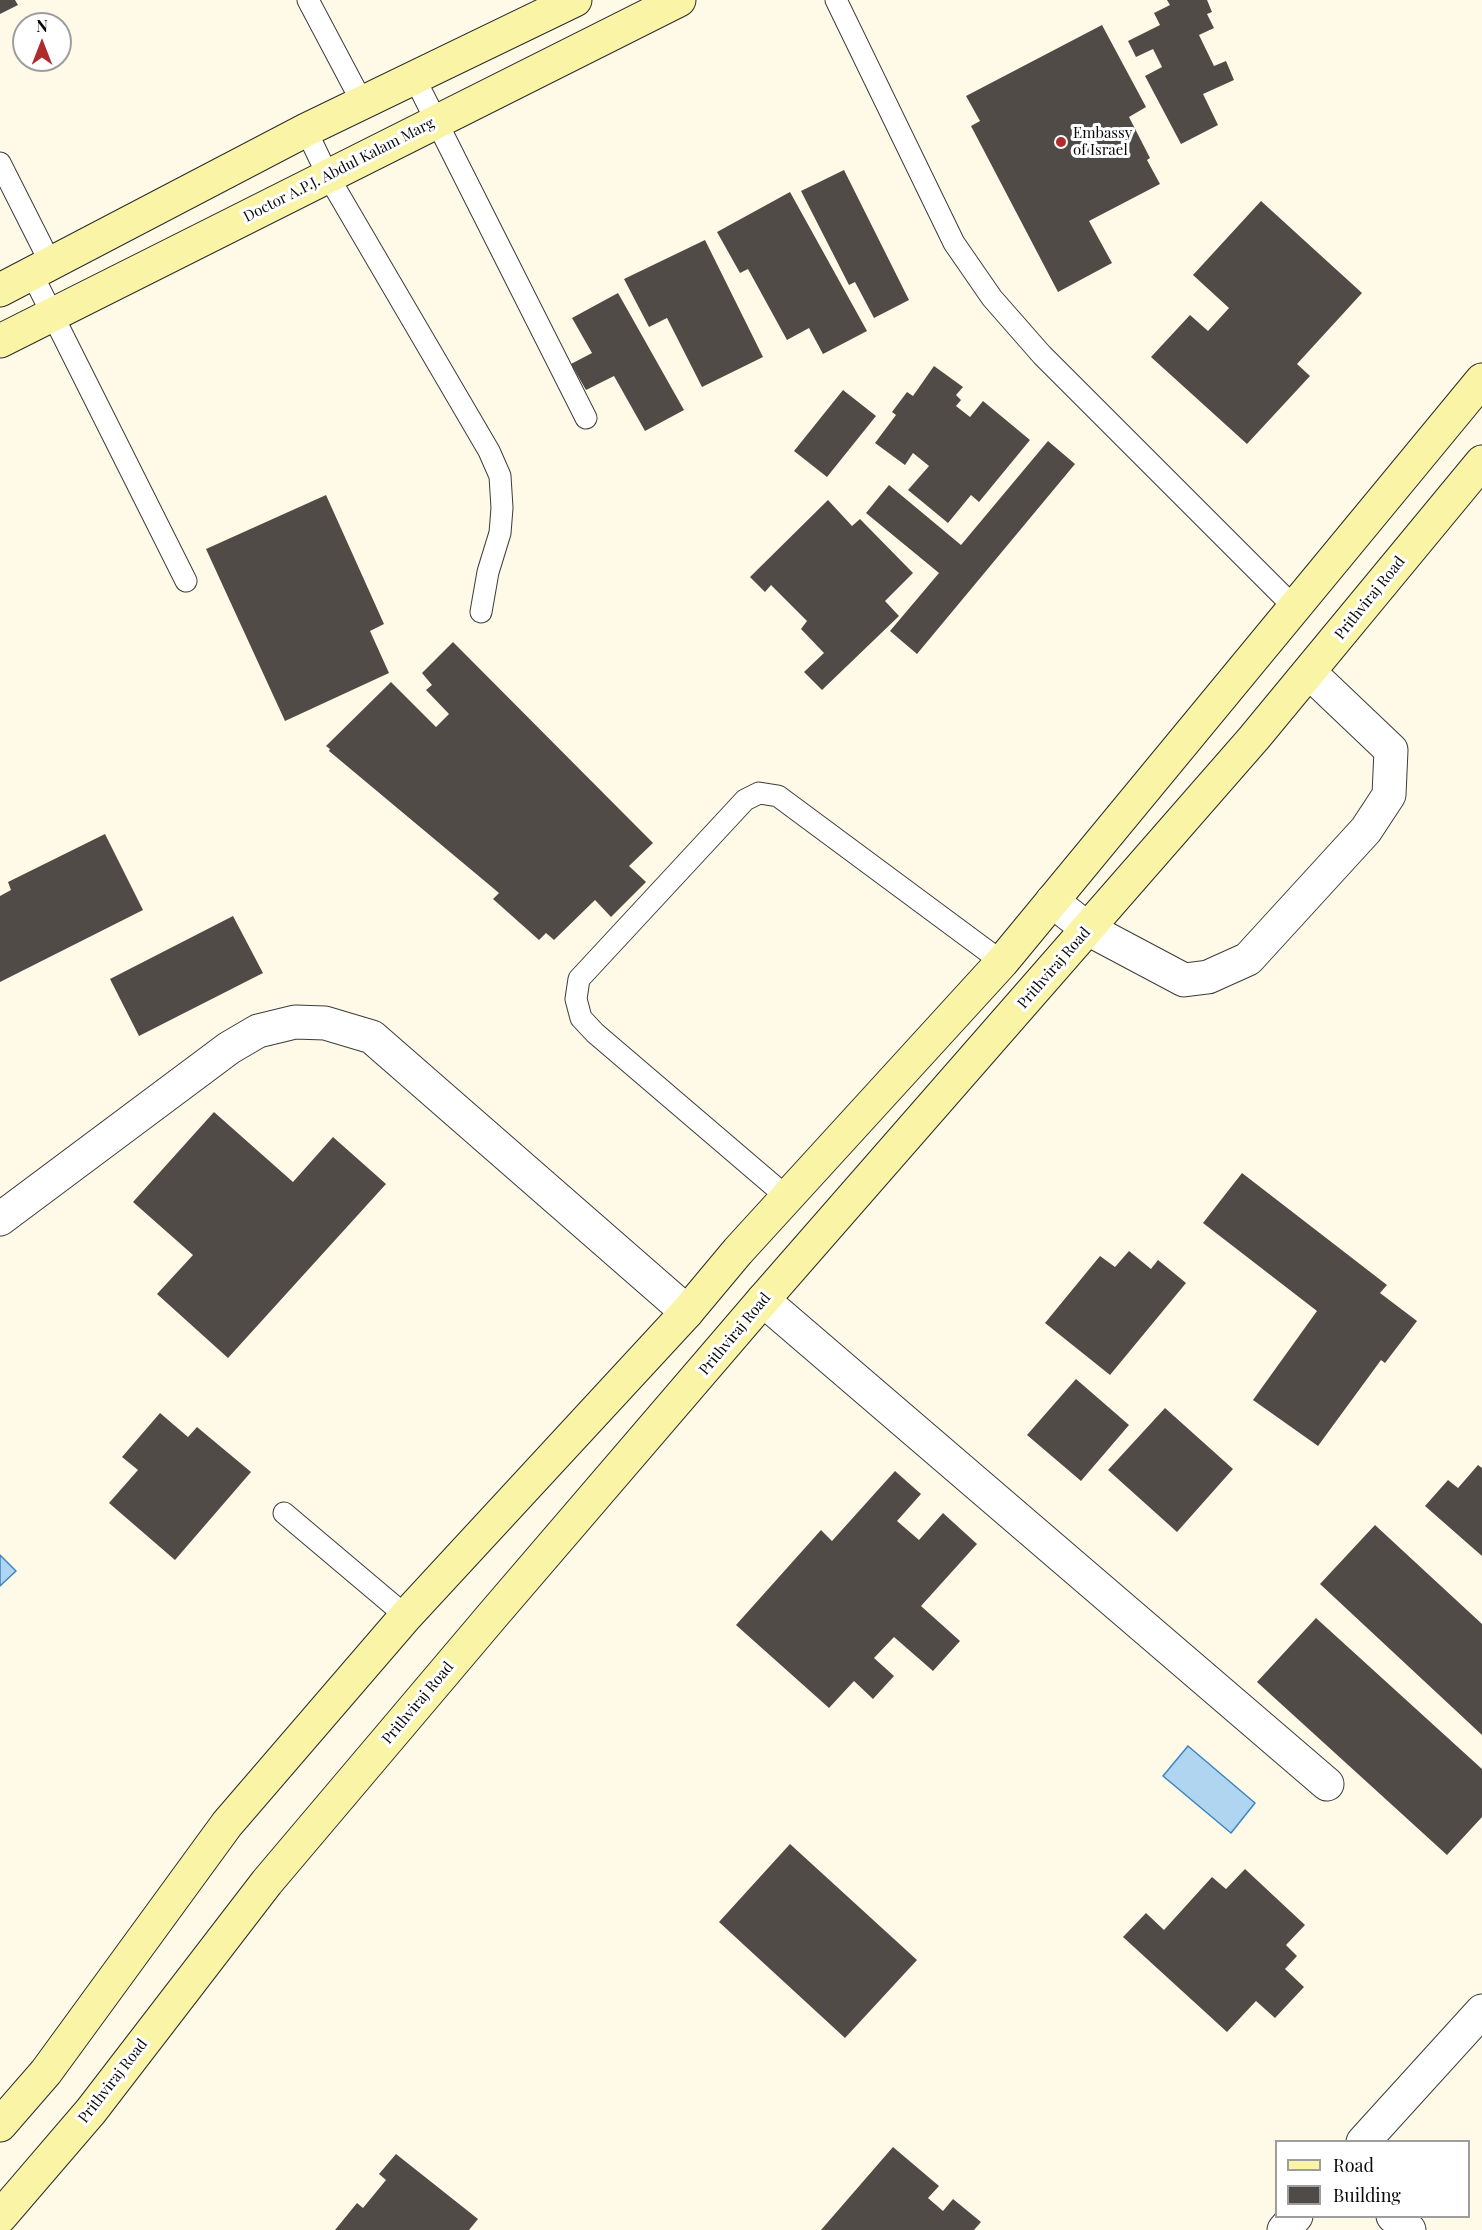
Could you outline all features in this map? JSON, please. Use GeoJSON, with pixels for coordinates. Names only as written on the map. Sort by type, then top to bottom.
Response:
{"type":"FeatureCollection","features":[{"type":"Feature","properties":{"kind":"main road"},"geometry":{"type":"LineString","coordinates":[[0,290],[306,130],[416,79],[575,0]]}},
{"type":"Feature","properties":{"kind":"main road","name":"Doctor A.P.J. Abdul Kalam Marg"},"geometry":{"type":"LineString","coordinates":[[0,341],[679,0]]}},
{"type":"Feature","properties":{"kind":"main road"},"geometry":{"type":"LineString","coordinates":[[0,2125],[46,2072],[226,1824],[406,1616],[687,1312],[738,1251],[1002,962],[1293,606],[1482,380]]}},
{"type":"Feature","properties":{"kind":"main road","name":"Prithviraj Road"},"geometry":{"type":"LineString","coordinates":[[0,2217],[91,2111],[267,1882],[763,1300],[1088,929],[1309,672],[1482,462]]}},
{"type":"Feature","properties":{"kind":"street"},"geometry":{"type":"LineString","coordinates":[[1052,901],[1088,929],[1184,980],[1208,977],[1248,959],[1366,830],[1389,795],[1391,750],[1309,672]]}},
{"type":"Feature","properties":{"kind":"street"},"geometry":{"type":"LineString","coordinates":[[0,1219],[229,1048],[258,1031],[295,1022],[325,1023],[372,1036],[687,1312]]}},
{"type":"Feature","properties":{"kind":"street"},"geometry":{"type":"LineString","coordinates":[[763,1300],[1327,1784]]}},
{"type":"Feature","properties":{"kind":"street"},"geometry":{"type":"LineString","coordinates":[[1365,2140],[1482,2011]]}},
{"type":"Feature","properties":{"kind":"street"},"geometry":{"type":"LineString","coordinates":[[1284,2230],[1295,2218]]}},
{"type":"Feature","properties":{"kind":"street"},"geometry":{"type":"LineString","coordinates":[[1394,2218],[1409,2230]]}},
{"type":"Feature","properties":{"kind":"lane"},"geometry":{"type":"LineString","coordinates":[[308,0],[363,104]]}},
{"type":"Feature","properties":{"kind":"lane"},"geometry":{"type":"LineString","coordinates":[[836,0],[954,243],[992,298],[1042,355],[1293,606]]}},
{"type":"Feature","properties":{"kind":"lane"},"geometry":{"type":"LineString","coordinates":[[416,79],[586,418]]}},
{"type":"Feature","properties":{"kind":"lane"},"geometry":{"type":"LineString","coordinates":[[306,130],[328,176],[489,451],[500,476],[502,508],[500,533],[488,572],[482,612]]}},
{"type":"Feature","properties":{"kind":"lane"},"geometry":{"type":"LineString","coordinates":[[0,163],[41,268],[52,314],[186,581]]}},
{"type":"Feature","properties":{"kind":"lane"},"geometry":{"type":"LineString","coordinates":[[788,1198],[595,1033],[581,1018],[576,999],[579,979],[745,800],[759,793],[778,796],[1002,962]]}},
{"type":"Feature","properties":{"kind":"lane"},"geometry":{"type":"LineString","coordinates":[[284,1513],[406,1616]]}},
{"type":"Feature","properties":{"kind":"water"},"geometry":{"type":"Polygon","coordinates":[[[0,1555],[16,1571],[0,1586],[0,1555]]]}},
{"type":"Feature","properties":{"kind":"water"},"geometry":{"type":"Polygon","coordinates":[[[1188,1746],[1255,1803],[1231,1833],[1163,1776],[1188,1746]]]}},
{"type":"Feature","properties":{"kind":"building"},"geometry":{"type":"Polygon","coordinates":[[[0,0],[15,0],[18,5],[0,14],[0,0]]]}},
{"type":"Feature","properties":{"kind":"building"},"geometry":{"type":"Polygon","coordinates":[[[1167,0],[1207,0],[1212,12],[1207,14],[1214,28],[1199,35],[1214,66],[1226,61],[1234,80],[1203,94],[1218,125],[1181,144],[1145,76],[1162,67],[1153,49],[1136,57],[1128,41],[1160,25],[1154,13],[1170,5],[1167,0]]]}},
{"type":"Feature","properties":{"kind":"building","name":"Embassy of Israel"},"geometry":{"type":"Polygon","coordinates":[[[1102,25],[1146,107],[1129,117],[1150,158],[1147,160],[1160,184],[1089,221],[1112,263],[1058,292],[971,126],[980,121],[966,96],[1102,25]]]}},
{"type":"Feature","properties":{"kind":"building"},"geometry":{"type":"Polygon","coordinates":[[[844,170],[909,300],[874,318],[855,282],[849,285],[801,191],[844,170]]]}},
{"type":"Feature","properties":{"kind":"building"},"geometry":{"type":"Polygon","coordinates":[[[790,192],[867,331],[823,354],[809,328],[787,340],[748,269],[740,273],[717,232],[790,192]]]}},
{"type":"Feature","properties":{"kind":"building"},"geometry":{"type":"Polygon","coordinates":[[[1261,201],[1362,293],[1297,364],[1310,376],[1247,444],[1151,357],[1190,315],[1208,331],[1229,308],[1193,275],[1261,201]]]}},
{"type":"Feature","properties":{"kind":"building"},"geometry":{"type":"Polygon","coordinates":[[[705,240],[763,357],[702,387],[667,318],[649,327],[624,279],[705,240]]]}},
{"type":"Feature","properties":{"kind":"building"},"geometry":{"type":"Polygon","coordinates":[[[618,293],[684,410],[645,431],[614,376],[586,390],[571,364],[592,353],[572,318],[618,293]]]}},
{"type":"Feature","properties":{"kind":"building"},"geometry":{"type":"Polygon","coordinates":[[[934,366],[963,387],[956,395],[961,400],[956,406],[970,417],[983,401],[1030,440],[979,502],[971,495],[948,523],[908,490],[929,466],[913,453],[905,465],[875,443],[896,415],[892,412],[907,392],[913,396],[934,366]]]}},
{"type":"Feature","properties":{"kind":"building"},"geometry":{"type":"Polygon","coordinates":[[[843,390],[876,416],[827,477],[794,451],[843,390]]]}},
{"type":"Feature","properties":{"kind":"building"},"geometry":{"type":"Polygon","coordinates":[[[1048,441],[1075,464],[917,654],[890,631],[939,573],[866,513],[889,485],[961,545],[1048,441]]]}},
{"type":"Feature","properties":{"kind":"building"},"geometry":{"type":"Polygon","coordinates":[[[326,495],[384,624],[370,631],[389,673],[285,721],[206,549],[326,495]]]}},
{"type":"Feature","properties":{"kind":"building"},"geometry":{"type":"Polygon","coordinates":[[[828,500],[852,526],[860,519],[913,573],[885,601],[899,616],[822,690],[804,672],[824,653],[801,629],[807,621],[771,585],[765,592],[750,577],[828,500]]]}},
{"type":"Feature","properties":{"kind":"building"},"geometry":{"type":"Polygon","coordinates":[[[453,642],[653,843],[629,866],[646,882],[611,917],[595,900],[554,940],[546,933],[539,940],[493,899],[499,893],[329,751],[330,749],[326,746],[391,682],[436,727],[449,714],[426,690],[432,685],[422,673],[453,642]]]}},
{"type":"Feature","properties":{"kind":"building"},"geometry":{"type":"Polygon","coordinates":[[[105,834],[143,910],[0,982],[0,896],[11,890],[8,882],[105,834]]]}},
{"type":"Feature","properties":{"kind":"building"},"geometry":{"type":"Polygon","coordinates":[[[233,916],[263,973],[139,1036],[110,979],[233,916]]]}},
{"type":"Feature","properties":{"kind":"building"},"geometry":{"type":"Polygon","coordinates":[[[214,1112],[293,1182],[333,1137],[386,1184],[228,1358],[157,1294],[193,1255],[133,1202],[214,1112]]]}},
{"type":"Feature","properties":{"kind":"building"},"geometry":{"type":"Polygon","coordinates":[[[1242,1173],[1387,1285],[1380,1293],[1417,1321],[1385,1363],[1381,1360],[1318,1446],[1253,1400],[1317,1311],[1203,1223],[1242,1173]]]}},
{"type":"Feature","properties":{"kind":"building"},"geometry":{"type":"Polygon","coordinates":[[[1129,1251],[1151,1269],[1158,1260],[1186,1283],[1110,1375],[1045,1323],[1100,1256],[1115,1267],[1129,1251]]]}},
{"type":"Feature","properties":{"kind":"building"},"geometry":{"type":"Polygon","coordinates":[[[1076,1379],[1129,1425],[1081,1481],[1027,1435],[1076,1379]]]}},
{"type":"Feature","properties":{"kind":"building"},"geometry":{"type":"Polygon","coordinates":[[[1165,1408],[1233,1469],[1177,1532],[1108,1470],[1165,1408]]]}},
{"type":"Feature","properties":{"kind":"building"},"geometry":{"type":"Polygon","coordinates":[[[160,1413],[188,1437],[197,1427],[251,1472],[175,1560],[109,1503],[138,1470],[122,1457],[160,1413]]]}},
{"type":"Feature","properties":{"kind":"building"},"geometry":{"type":"Polygon","coordinates":[[[1478,1465],[1482,1468],[1482,1556],[1425,1506],[1448,1480],[1458,1488],[1478,1465]]]}},
{"type":"Feature","properties":{"kind":"building"},"geometry":{"type":"Polygon","coordinates":[[[895,1471],[921,1494],[897,1521],[919,1540],[943,1513],[977,1544],[921,1606],[960,1641],[933,1671],[894,1637],[874,1658],[894,1676],[873,1699],[854,1681],[829,1708],[736,1625],[821,1530],[832,1541],[895,1471]]]}},
{"type":"Feature","properties":{"kind":"building"},"geometry":{"type":"Polygon","coordinates":[[[1375,1525],[1482,1624],[1482,1735],[1320,1584],[1375,1525]]]}},
{"type":"Feature","properties":{"kind":"building"},"geometry":{"type":"Polygon","coordinates":[[[1316,1618],[1482,1769],[1482,1817],[1447,1855],[1257,1682],[1316,1618]]]}},
{"type":"Feature","properties":{"kind":"building"},"geometry":{"type":"Polygon","coordinates":[[[790,1844],[917,1960],[845,2038],[719,1922],[790,1844]]]}},
{"type":"Feature","properties":{"kind":"building"},"geometry":{"type":"Polygon","coordinates":[[[1245,1869],[1305,1925],[1286,1945],[1297,1956],[1285,1969],[1304,1987],[1275,2018],[1256,2001],[1227,2032],[1123,1937],[1146,1913],[1164,1930],[1212,1877],[1226,1889],[1245,1869]]]}},
{"type":"Feature","properties":{"kind":"building"},"geometry":{"type":"Polygon","coordinates":[[[893,2147],[939,2186],[928,2198],[943,2211],[953,2199],[981,2222],[974,2230],[821,2230],[893,2147]]]}},
{"type":"Feature","properties":{"kind":"building"},"geometry":{"type":"Polygon","coordinates":[[[396,2154],[478,2219],[469,2230],[335,2230],[357,2203],[363,2208],[386,2180],[379,2174],[396,2154]]]}},
{"type":"Feature","properties":{"kind":"place","name":"Embassy of Israel"},"geometry":{"type":"Point","coordinates":[1061,142]}}]}
